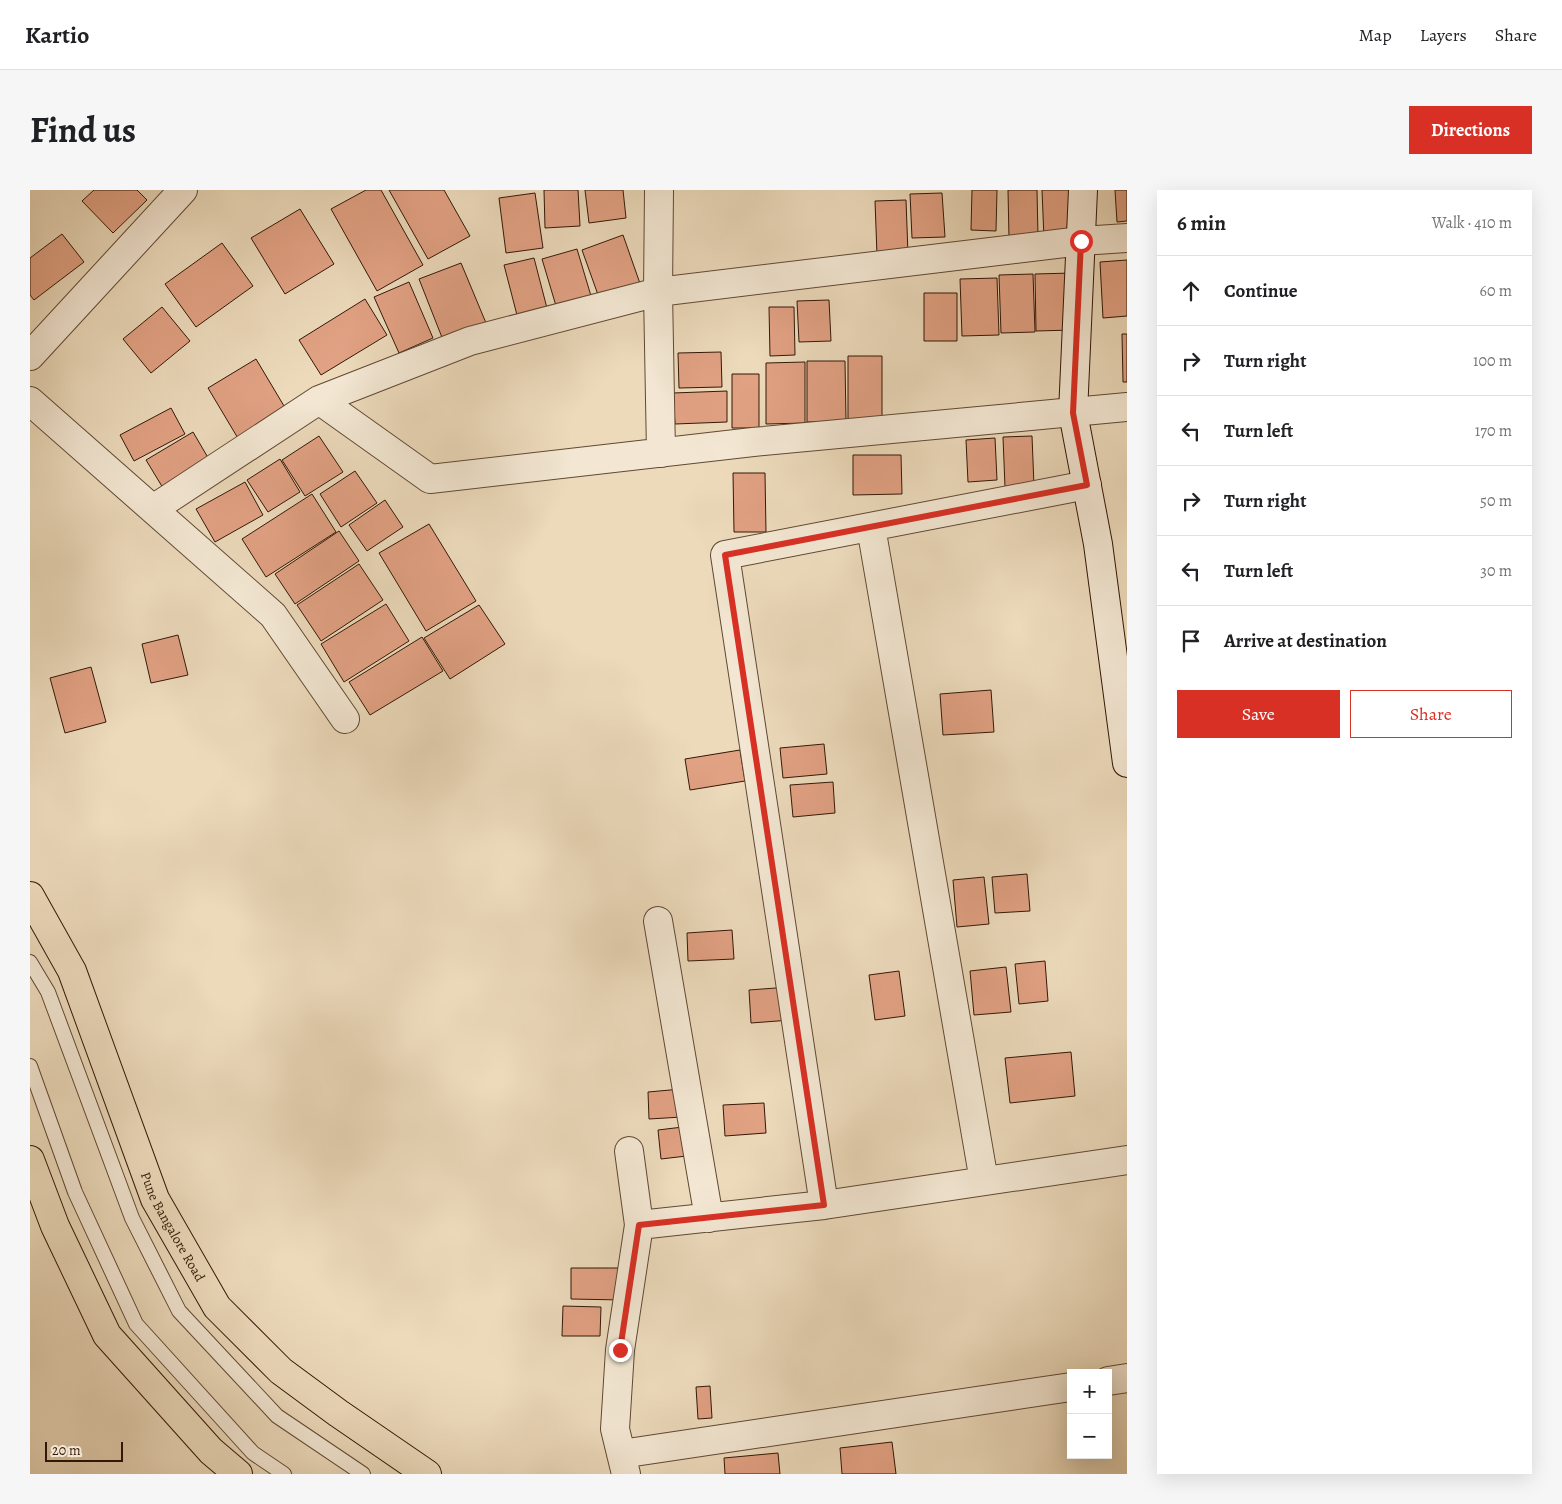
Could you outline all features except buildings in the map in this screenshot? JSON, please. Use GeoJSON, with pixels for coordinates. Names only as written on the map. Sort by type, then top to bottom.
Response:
{"type":"FeatureCollection","features":[{"type":"Feature","properties":{"kind":"main road","name":"Pune Bangalore Road"},"geometry":{"type":"LineString","coordinates":[[30,896],[72,971],[155,1199],[217,1307],[281,1371],[427,1474]]}},
{"type":"Feature","properties":{"kind":"main road"},"geometry":{"type":"LineString","coordinates":[[30,1160],[54,1226],[107,1335],[211,1451],[238,1474]]}},
{"type":"Feature","properties":{"kind":"street"},"geometry":{"type":"LineString","coordinates":[[30,356],[183,190]]}},
{"type":"Feature","properties":{"kind":"street"},"geometry":{"type":"LineString","coordinates":[[659,190],[658,292],[661,453]]}},
{"type":"Feature","properties":{"kind":"street"},"geometry":{"type":"LineString","coordinates":[[1083,190],[1073,413],[1098,544],[1127,763]]}},
{"type":"Feature","properties":{"kind":"street"},"geometry":{"type":"LineString","coordinates":[[153,509],[319,400],[470,341],[658,292],[1081,241],[1127,238]]}},
{"type":"Feature","properties":{"kind":"street"},"geometry":{"type":"LineString","coordinates":[[319,400],[430,480],[753,442],[1127,408]]}},
{"type":"Feature","properties":{"kind":"street"},"geometry":{"type":"LineString","coordinates":[[30,401],[273,614],[345,719]]}},
{"type":"Feature","properties":{"kind":"street"},"geometry":{"type":"LineString","coordinates":[[824,1205],[725,555],[1087,485]]}},
{"type":"Feature","properties":{"kind":"street"},"geometry":{"type":"LineString","coordinates":[[871,527],[984,1181]]}},
{"type":"Feature","properties":{"kind":"street"},"geometry":{"type":"LineString","coordinates":[[658,921],[709,1218]]}},
{"type":"Feature","properties":{"kind":"street"},"geometry":{"type":"LineString","coordinates":[[629,1150],[639,1225],[620,1350],[615,1429],[623,1464],[1067,1388]]}},
{"type":"Feature","properties":{"kind":"street"},"geometry":{"type":"LineString","coordinates":[[639,1225],[824,1205],[1127,1160]]}},
{"type":"Feature","properties":{"kind":"street"},"geometry":{"type":"LineString","coordinates":[[1112,1380],[1127,1378]]}},
{"type":"Feature","properties":{"kind":"lane"},"geometry":{"type":"LineString","coordinates":[[30,962],[48,992],[132,1218],[179,1311],[277,1416],[364,1474]]}},
{"type":"Feature","properties":{"kind":"lane"},"geometry":{"type":"LineString","coordinates":[[30,1066],[75,1192],[136,1324],[253,1453],[284,1474]]}},
{"type":"Feature","properties":{"kind":"route"},"geometry":{"type":"LineString","coordinates":[[620,1350],[639,1225],[824,1205],[725,555],[1087,485],[1073,413],[1081,241]]}}]}
